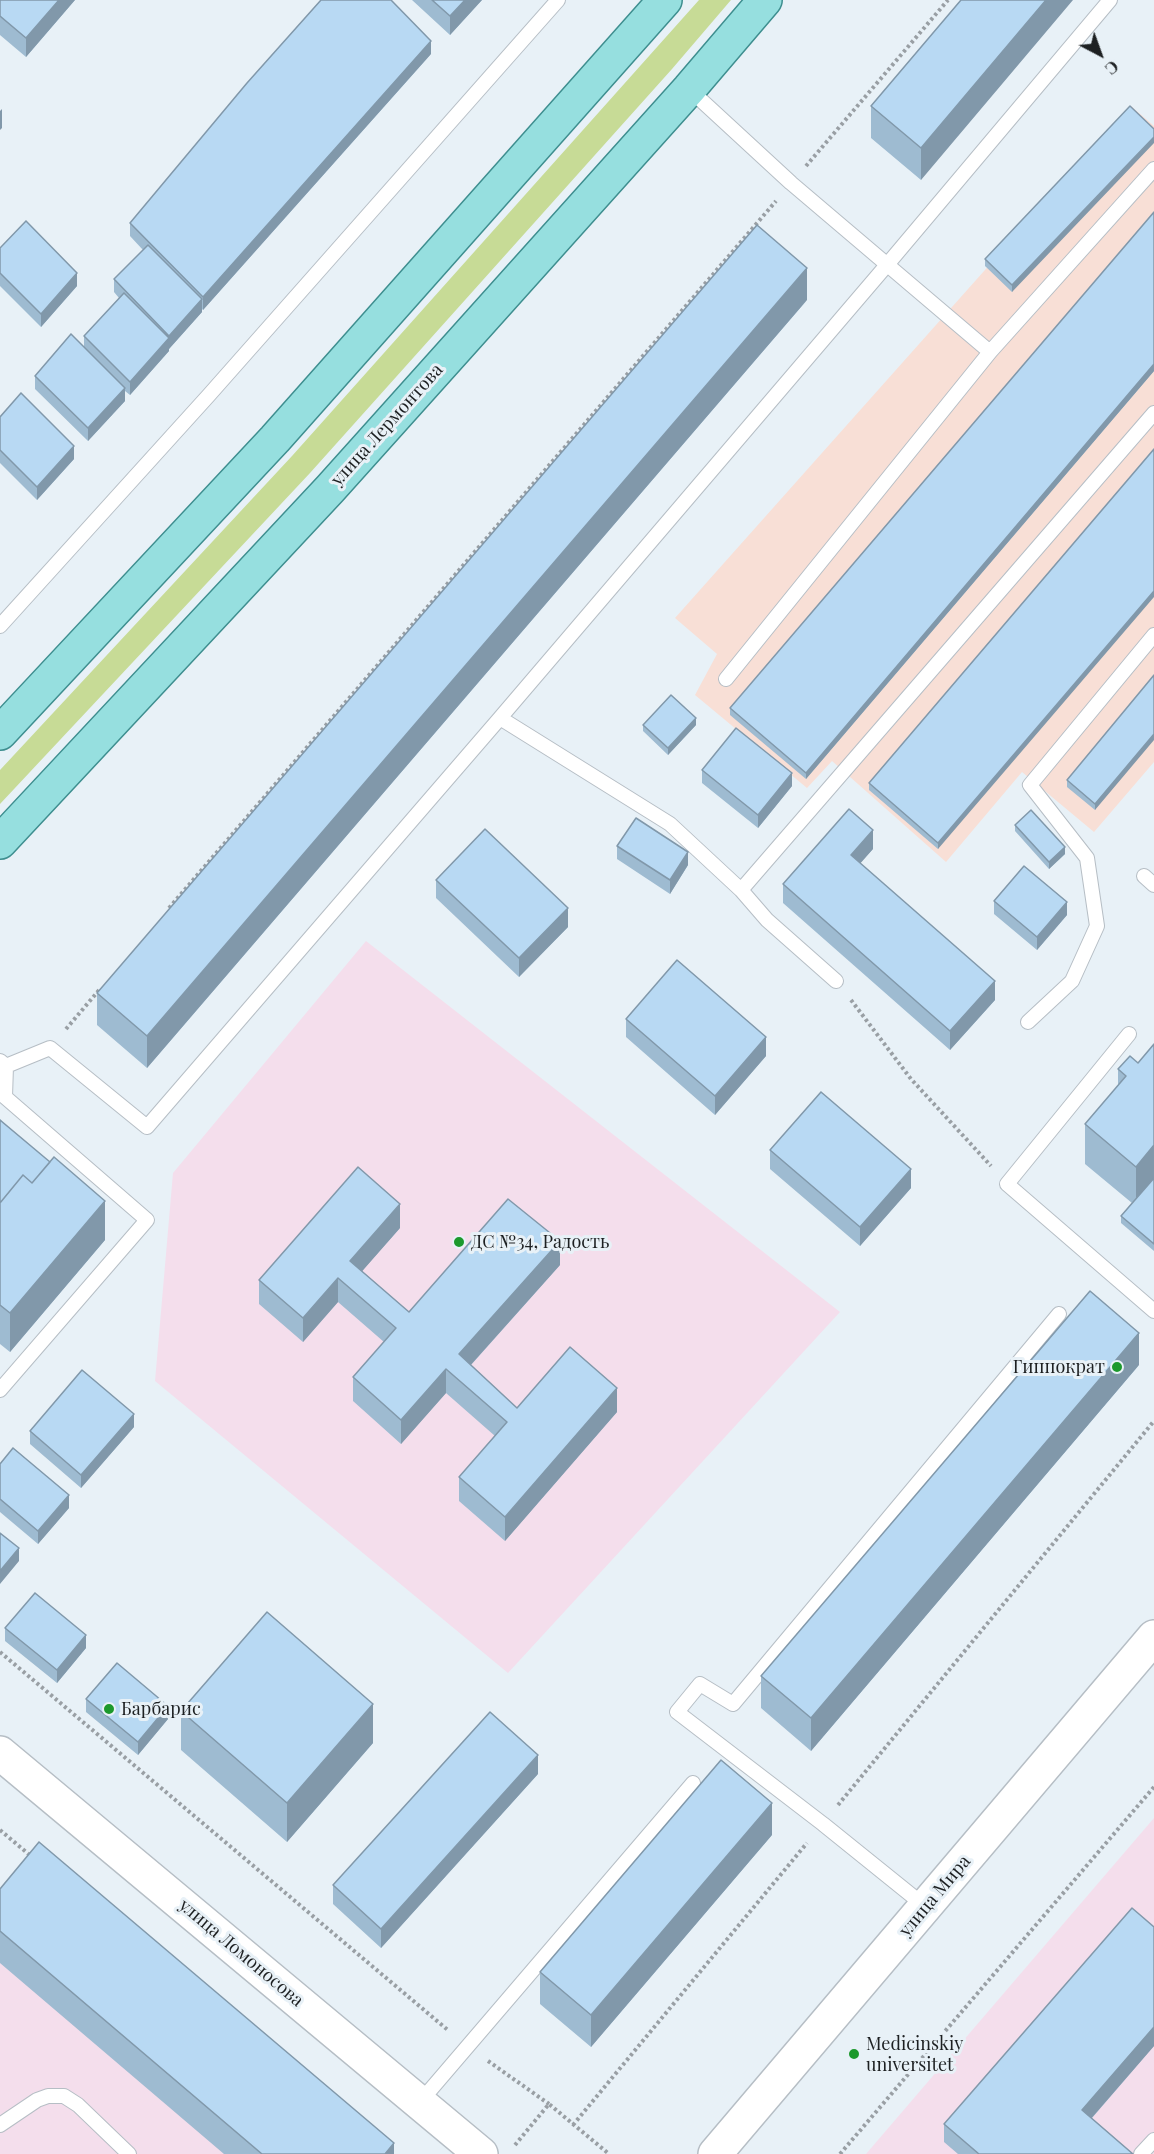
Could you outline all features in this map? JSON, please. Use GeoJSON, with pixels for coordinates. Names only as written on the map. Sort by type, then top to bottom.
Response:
{"type":"FeatureCollection","features":[{"type":"Feature","properties":{"kind":"main road"},"geometry":{"type":"LineString","coordinates":[[0,733],[275,439],[666,0]]}},
{"type":"Feature","properties":{"kind":"main road","name":"улица Лермонтова"},"geometry":{"type":"LineString","coordinates":[[0,842],[330,489],[689,89],[765,0]]}},
{"type":"Feature","properties":{"kind":"main road","name":"улица Мира"},"geometry":{"type":"LineString","coordinates":[[715,2154],[1154,1637]]}},
{"type":"Feature","properties":{"kind":"main road","name":"улица Ломоносова"},"geometry":{"type":"LineString","coordinates":[[0,1753],[481,2154]]}},
{"type":"Feature","properties":{"kind":"lane"},"geometry":{"type":"LineString","coordinates":[[0,626],[209,395],[558,0]]}},
{"type":"Feature","properties":{"kind":"lane"},"geometry":{"type":"LineString","coordinates":[[0,1390],[147,1220],[5,1097],[3,1064],[50,1048],[147,1127],[500,718],[1110,0]]}},
{"type":"Feature","properties":{"kind":"lane"},"geometry":{"type":"LineString","coordinates":[[689,89],[791,183],[990,352]]}},
{"type":"Feature","properties":{"kind":"lane"},"geometry":{"type":"LineString","coordinates":[[726,679],[990,352],[1154,169]]}},
{"type":"Feature","properties":{"kind":"lane"},"geometry":{"type":"LineString","coordinates":[[741,890],[1154,413]]}},
{"type":"Feature","properties":{"kind":"lane"},"geometry":{"type":"LineString","coordinates":[[1028,1022],[1072,981],[1096,926],[1087,858],[1030,784],[1154,635]]}},
{"type":"Feature","properties":{"kind":"lane"},"geometry":{"type":"LineString","coordinates":[[500,718],[670,824],[741,890],[767,920],[836,981]]}},
{"type":"Feature","properties":{"kind":"lane"},"geometry":{"type":"LineString","coordinates":[[1129,1034],[1007,1184],[1154,1311]]}},
{"type":"Feature","properties":{"kind":"lane"},"geometry":{"type":"LineString","coordinates":[[926,1907],[823,1824],[677,1712],[700,1684],[733,1704],[1059,1314]]}},
{"type":"Feature","properties":{"kind":"lane"},"geometry":{"type":"LineString","coordinates":[[420,2102],[693,1783]]}},
{"type":"Feature","properties":{"kind":"lane"},"geometry":{"type":"LineString","coordinates":[[0,2126],[37,2100],[48,2096],[64,2096],[78,2105],[129,2154]]}},
{"type":"Feature","properties":{"kind":"lane"},"geometry":{"type":"LineString","coordinates":[[1141,2154],[1154,2140]]}},
{"type":"Feature","properties":{"kind":"path"},"geometry":{"type":"LineString","coordinates":[[167,911],[948,0]]}},
{"type":"Feature","properties":{"kind":"path"},"geometry":{"type":"LineString","coordinates":[[836,981],[911,1079],[1007,1184]]}},
{"type":"Feature","properties":{"kind":"path"},"geometry":{"type":"LineString","coordinates":[[50,1048],[104,984]]}},
{"type":"Feature","properties":{"kind":"path"},"geometry":{"type":"LineString","coordinates":[[573,2125],[1154,1421]]}},
{"type":"Feature","properties":{"kind":"path"},"geometry":{"type":"LineString","coordinates":[[0,1652],[468,2047],[549,2104],[609,2154]]}},
{"type":"Feature","properties":{"kind":"path"},"geometry":{"type":"LineString","coordinates":[[840,2154],[1154,1787]]}},
{"type":"Feature","properties":{"kind":"path"},"geometry":{"type":"LineString","coordinates":[[0,1830],[36,1861]]}},
{"type":"Feature","properties":{"kind":"path"},"geometry":{"type":"LineString","coordinates":[[514,2146],[549,2104]]}},
{"type":"Feature","properties":{"kind":"shaded area"},"geometry":{"type":"Polygon","coordinates":[[[1131,106],[1154,126],[1154,762],[1094,832],[1022,772],[946,862],[832,761],[807,788],[695,695],[717,654],[675,618],[1131,106]]]}},
{"type":"Feature","properties":{"kind":"shaded area","name":"ДС №34, Радость"},"geometry":{"type":"Polygon","coordinates":[[[366,941],[840,1312],[508,1673],[155,1381],[173,1173],[366,941]]]}},
{"type":"Feature","properties":{"kind":"shaded area"},"geometry":{"type":"Polygon","coordinates":[[[1154,1818],[1154,2154],[866,2154],[1154,1818]]]}},
{"type":"Feature","properties":{"kind":"shaded area"},"geometry":{"type":"Polygon","coordinates":[[[0,1921],[369,2154],[0,2154],[0,1921]]]}},
{"type":"Feature","properties":{"kind":"green space"},"geometry":{"type":"Polygon","coordinates":[[[699,0],[731,0],[672,69],[310,473],[0,804],[0,770],[292,456],[699,0]]]}},
{"type":"Feature","properties":{"kind":"building"},"geometry":{"type":"Polygon","coordinates":[[[0,0],[59,0],[26,38],[0,16],[0,0]]]}},
{"type":"Feature","properties":{"kind":"building"},"geometry":{"type":"Polygon","coordinates":[[[321,0],[391,0],[431,41],[203,297],[130,223],[247,83],[321,0]]]}},
{"type":"Feature","properties":{"kind":"building"},"geometry":{"type":"Polygon","coordinates":[[[432,0],[465,0],[450,16],[432,0]]]}},
{"type":"Feature","properties":{"kind":"building"},"geometry":{"type":"Polygon","coordinates":[[[961,0],[1046,0],[921,148],[871,106],[961,0]]]}},
{"type":"Feature","properties":{"kind":"building"},"geometry":{"type":"Polygon","coordinates":[[[1130,106],[1154,129],[1154,137],[1012,285],[985,259],[1130,106]]]}},
{"type":"Feature","properties":{"kind":"building"},"geometry":{"type":"Polygon","coordinates":[[[1154,212],[1154,364],[806,773],[730,708],[1154,212]]]}},
{"type":"Feature","properties":{"kind":"building"},"geometry":{"type":"Polygon","coordinates":[[[26,221],[77,273],[41,314],[0,273],[0,248],[26,221]]]}},
{"type":"Feature","properties":{"kind":"building"},"geometry":{"type":"Polygon","coordinates":[[[757,225],[807,268],[147,1036],[97,993],[757,225]]]}},
{"type":"Feature","properties":{"kind":"building"},"geometry":{"type":"Polygon","coordinates":[[[148,245],[202,299],[169,336],[114,279],[148,245]]]}},
{"type":"Feature","properties":{"kind":"building"},"geometry":{"type":"Polygon","coordinates":[[[124,293],[169,338],[130,382],[84,336],[124,293]]]}},
{"type":"Feature","properties":{"kind":"building"},"geometry":{"type":"Polygon","coordinates":[[[71,334],[125,388],[88,428],[35,376],[71,334]]]}},
{"type":"Feature","properties":{"kind":"building"},"geometry":{"type":"Polygon","coordinates":[[[21,393],[74,446],[37,487],[0,450],[0,417],[21,393]]]}},
{"type":"Feature","properties":{"kind":"building"},"geometry":{"type":"Polygon","coordinates":[[[1154,449],[1154,591],[938,843],[869,783],[1154,449]]]}},
{"type":"Feature","properties":{"kind":"building"},"geometry":{"type":"Polygon","coordinates":[[[1154,675],[1154,734],[1095,804],[1067,780],[1154,675]]]}},
{"type":"Feature","properties":{"kind":"building"},"geometry":{"type":"Polygon","coordinates":[[[671,695],[696,718],[668,748],[643,725],[671,695]]]}},
{"type":"Feature","properties":{"kind":"building"},"geometry":{"type":"Polygon","coordinates":[[[736,728],[792,773],[758,815],[702,770],[736,728]]]}},
{"type":"Feature","properties":{"kind":"building"},"geometry":{"type":"Polygon","coordinates":[[[849,809],[873,830],[851,855],[995,981],[950,1031],[783,884],[849,809]]]}},
{"type":"Feature","properties":{"kind":"building"},"geometry":{"type":"Polygon","coordinates":[[[1031,810],[1065,847],[1049,862],[1015,825],[1031,810]]]}},
{"type":"Feature","properties":{"kind":"building"},"geometry":{"type":"Polygon","coordinates":[[[636,818],[688,852],[670,880],[617,846],[636,818]]]}},
{"type":"Feature","properties":{"kind":"building"},"geometry":{"type":"Polygon","coordinates":[[[485,829],[568,908],[519,958],[436,880],[485,829]]]}},
{"type":"Feature","properties":{"kind":"building"},"geometry":{"type":"Polygon","coordinates":[[[1024,866],[1067,902],[1037,937],[994,901],[1024,866]]]}},
{"type":"Feature","properties":{"kind":"building"},"geometry":{"type":"Polygon","coordinates":[[[677,960],[766,1037],[715,1096],[626,1019],[677,960]]]}},
{"type":"Feature","properties":{"kind":"building"},"geometry":{"type":"Polygon","coordinates":[[[1154,1044],[1154,1145],[1136,1167],[1085,1124],[1126,1076],[1118,1069],[1130,1056],[1138,1063],[1154,1044]]]}},
{"type":"Feature","properties":{"kind":"building"},"geometry":{"type":"Polygon","coordinates":[[[821,1092],[911,1169],[860,1227],[770,1150],[821,1092]]]}},
{"type":"Feature","properties":{"kind":"building"},"geometry":{"type":"Polygon","coordinates":[[[0,1120],[50,1162],[32,1183],[23,1175],[0,1203],[0,1120]]]}},
{"type":"Feature","properties":{"kind":"building"},"geometry":{"type":"Polygon","coordinates":[[[54,1157],[105,1201],[10,1313],[0,1305],[0,1203],[23,1175],[32,1183],[54,1157]]]}},
{"type":"Feature","properties":{"kind":"building"},"geometry":{"type":"Polygon","coordinates":[[[358,1167],[400,1204],[350,1261],[409,1312],[508,1199],[560,1241],[459,1354],[517,1408],[570,1347],[617,1388],[505,1517],[459,1477],[507,1422],[446,1369],[401,1420],[353,1377],[396,1328],[338,1278],[303,1318],[259,1280],[358,1167]]]}},
{"type":"Feature","properties":{"kind":"building"},"geometry":{"type":"Polygon","coordinates":[[[1154,1178],[1154,1244],[1121,1216],[1154,1178]]]}},
{"type":"Feature","properties":{"kind":"building"},"geometry":{"type":"Polygon","coordinates":[[[1090,1291],[1139,1333],[811,1718],[761,1676],[1090,1291]]]}},
{"type":"Feature","properties":{"kind":"building"},"geometry":{"type":"Polygon","coordinates":[[[82,1370],[134,1414],[81,1475],[30,1431],[82,1370]]]}},
{"type":"Feature","properties":{"kind":"building"},"geometry":{"type":"Polygon","coordinates":[[[13,1448],[69,1495],[38,1531],[0,1499],[0,1464],[13,1448]]]}},
{"type":"Feature","properties":{"kind":"building"},"geometry":{"type":"Polygon","coordinates":[[[0,1533],[19,1548],[0,1571],[0,1533]]]}},
{"type":"Feature","properties":{"kind":"building"},"geometry":{"type":"Polygon","coordinates":[[[35,1593],[86,1635],[57,1670],[5,1628],[35,1593]]]}},
{"type":"Feature","properties":{"kind":"building"},"geometry":{"type":"Polygon","coordinates":[[[267,1612],[373,1704],[287,1803],[181,1711],[267,1612]]]}},
{"type":"Feature","properties":{"kind":"building"},"geometry":{"type":"Polygon","coordinates":[[[117,1663],[168,1706],[138,1742],[86,1699],[117,1663]]]}},
{"type":"Feature","properties":{"kind":"building"},"geometry":{"type":"Polygon","coordinates":[[[490,1712],[538,1755],[381,1929],[333,1885],[490,1712]]]}},
{"type":"Feature","properties":{"kind":"building"},"geometry":{"type":"Polygon","coordinates":[[[721,1760],[772,1803],[591,2015],[540,1972],[721,1760]]]}},
{"type":"Feature","properties":{"kind":"building"},"geometry":{"type":"Polygon","coordinates":[[[39,1842],[394,2143],[385,2154],[262,2154],[0,1931],[0,1889],[39,1842]]]}},
{"type":"Feature","properties":{"kind":"building"},"geometry":{"type":"Polygon","coordinates":[[[1132,1908],[1154,1927],[1154,2027],[1082,2110],[1133,2154],[979,2154],[944,2124],[1132,1908]]]}},
{"type":"Feature","properties":{"kind":"place","name":"ДС №34, Радость"},"geometry":{"type":"Point","coordinates":[459,1242]}},
{"type":"Feature","properties":{"kind":"place","name":"Гиппократ"},"geometry":{"type":"Point","coordinates":[1117,1367]}},
{"type":"Feature","properties":{"kind":"place","name":"Барбарис"},"geometry":{"type":"Point","coordinates":[109,1709]}},
{"type":"Feature","properties":{"kind":"place","name":"Medicinskiy universitet"},"geometry":{"type":"Point","coordinates":[854,2054]}}]}
